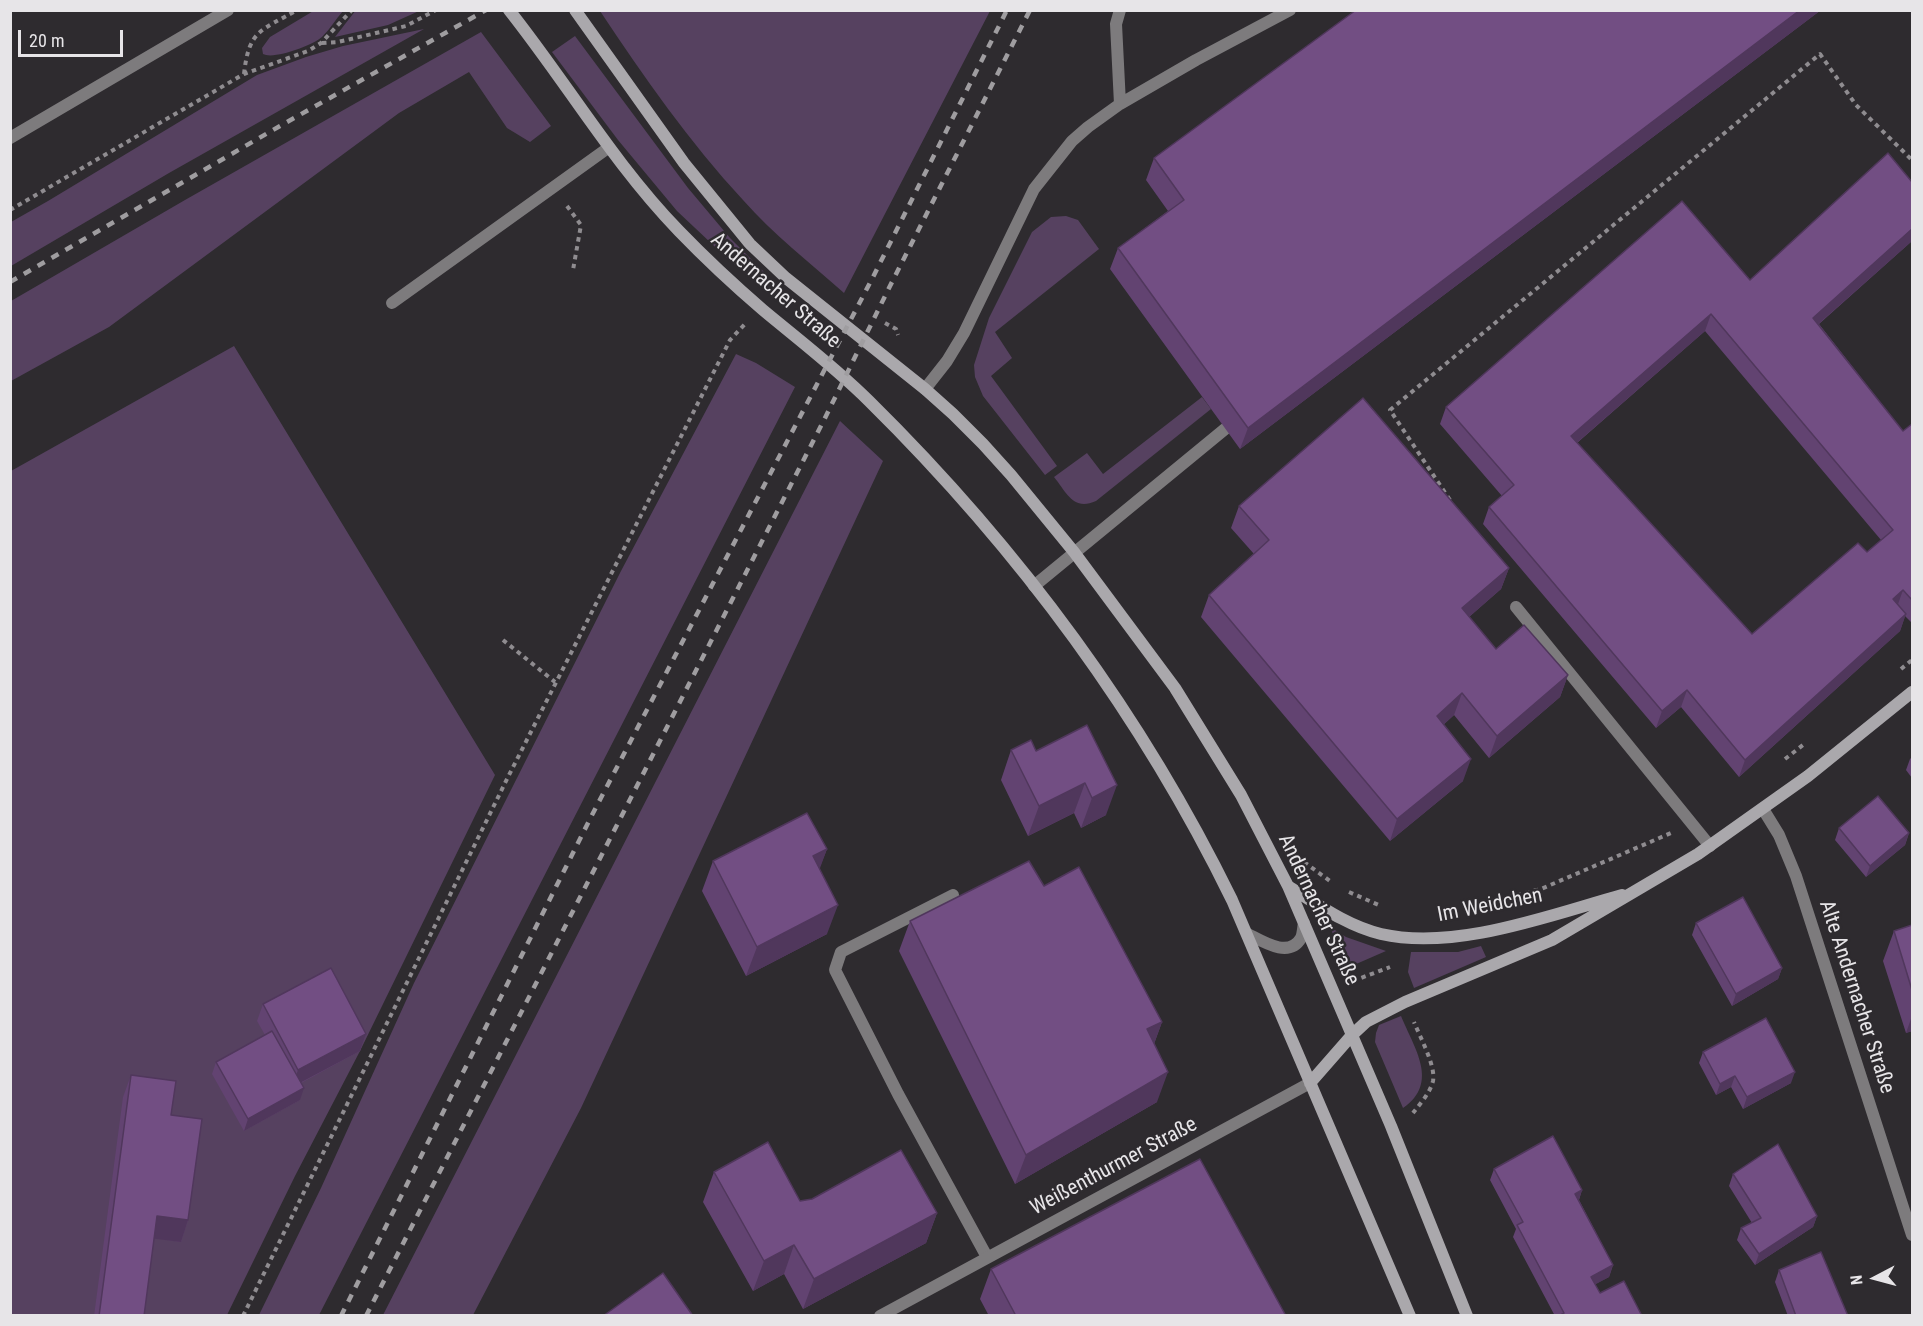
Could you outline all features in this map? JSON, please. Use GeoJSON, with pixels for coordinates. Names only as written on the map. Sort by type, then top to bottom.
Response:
{"type":"FeatureCollection","features":[{"type":"Feature","properties":{"kind":"street"},"geometry":{"type":"LineString","coordinates":[[10,138],[228,10]]}},
{"type":"Feature","properties":{"kind":"street","name":"Andernacher Straße"},"geometry":{"type":"LineString","coordinates":[[510,10],[608,147],[677,229],[761,308],[869,400],[1000,543],[1095,667],[1159,765],[1213,860],[1248,934],[1410,1316]]}},
{"type":"Feature","properties":{"kind":"street","name":"Andernacher Straße"},"geometry":{"type":"LineString","coordinates":[[575,10],[684,163],[750,244],[786,278],[953,414],[1011,475],[1074,552],[1175,688],[1241,795],[1288,886],[1391,1126],[1467,1316]]}},
{"type":"Feature","properties":{"kind":"street"},"geometry":{"type":"LineString","coordinates":[[1120,10],[1116,24],[1120,104]]}},
{"type":"Feature","properties":{"kind":"street"},"geometry":{"type":"LineString","coordinates":[[925,389],[947,361],[964,333],[1034,189],[1072,141],[1088,126],[1120,104],[1290,10]]}},
{"type":"Feature","properties":{"kind":"street"},"geometry":{"type":"LineString","coordinates":[[392,303],[608,147]]}},
{"type":"Feature","properties":{"kind":"street"},"geometry":{"type":"LineString","coordinates":[[1034,586],[1225,429]]}},
{"type":"Feature","properties":{"kind":"street"},"geometry":{"type":"LineString","coordinates":[[1516,607],[1710,846]]}},
{"type":"Feature","properties":{"kind":"street","name":"Im Weidchen"},"geometry":{"type":"LineString","coordinates":[[1352,1035],[1366,1022],[1405,1002],[1552,940],[1710,846],[1763,810],[1855,740],[1912,692]]}},
{"type":"Feature","properties":{"kind":"street","name":"Alte Andernacher Straße"},"geometry":{"type":"LineString","coordinates":[[1763,810],[1779,835],[1796,876],[1912,1235]]}},
{"type":"Feature","properties":{"kind":"street","name":"Im Weidchen"},"geometry":{"type":"LineString","coordinates":[[1288,886],[1360,928],[1380,934],[1416,938],[1456,937],[1484,932],[1637,890]]}},
{"type":"Feature","properties":{"kind":"street"},"geometry":{"type":"LineString","coordinates":[[953,895],[841,952],[835,970],[898,1094],[987,1257]]}},
{"type":"Feature","properties":{"kind":"street"},"geometry":{"type":"LineString","coordinates":[[1248,934],[1283,949],[1294,945],[1301,938],[1304,923]]}},
{"type":"Feature","properties":{"kind":"street","name":"Weißenthurmer Straße"},"geometry":{"type":"LineString","coordinates":[[880,1316],[1311,1083],[1352,1035]]}},
{"type":"Feature","properties":{"kind":"path"},"geometry":{"type":"LineString","coordinates":[[244,74],[250,42],[258,32],[297,10]]}},
{"type":"Feature","properties":{"kind":"path"},"geometry":{"type":"LineString","coordinates":[[10,210],[244,74],[308,51],[321,44],[352,10]]}},
{"type":"Feature","properties":{"kind":"path"},"geometry":{"type":"LineString","coordinates":[[321,44],[406,26],[436,10]]}},
{"type":"Feature","properties":{"kind":"path"},"geometry":{"type":"LineString","coordinates":[[1456,509],[1390,410],[1820,54],[1856,105],[1912,160]]}},
{"type":"Feature","properties":{"kind":"path"},"geometry":{"type":"LineString","coordinates":[[570,211],[580,225],[573,270]]}},
{"type":"Feature","properties":{"kind":"path"},"geometry":{"type":"LineString","coordinates":[[243,1316],[555,682],[730,340],[761,308]]}},
{"type":"Feature","properties":{"kind":"path"},"geometry":{"type":"LineString","coordinates":[[503,640],[555,682]]}},
{"type":"Feature","properties":{"kind":"path"},"geometry":{"type":"LineString","coordinates":[[1894,674],[1912,660]]}},
{"type":"Feature","properties":{"kind":"path"},"geometry":{"type":"LineString","coordinates":[[1785,760],[1812,738]]}},
{"type":"Feature","properties":{"kind":"path"},"geometry":{"type":"LineString","coordinates":[[1458,910],[1541,889],[1692,824]]}},
{"type":"Feature","properties":{"kind":"path"},"geometry":{"type":"LineString","coordinates":[[1296,856],[1338,887]]}},
{"type":"Feature","properties":{"kind":"path"},"geometry":{"type":"LineString","coordinates":[[1349,892],[1390,910]]}},
{"type":"Feature","properties":{"kind":"path"},"geometry":{"type":"LineString","coordinates":[[1333,990],[1390,967]]}},
{"type":"Feature","properties":{"kind":"path"},"geometry":{"type":"LineString","coordinates":[[1391,1126],[1410,1117],[1424,1099],[1433,1080],[1431,1064],[1405,1002]]}},
{"type":"Feature","properties":{"kind":"shaded area"},"geometry":{"type":"Polygon","coordinates":[[[315,10],[343,11],[325,34],[317,40],[284,53],[263,54],[262,48],[270,37],[315,10]]]}},
{"type":"Feature","properties":{"kind":"shaded area"},"geometry":{"type":"Polygon","coordinates":[[[356,10],[419,11],[388,25],[335,37],[356,10]]]}},
{"type":"Feature","properties":{"kind":"shaded area"},"geometry":{"type":"Polygon","coordinates":[[[600,11],[990,11],[844,293],[767,225],[723,178],[668,109],[600,11]]]}},
{"type":"Feature","properties":{"kind":"shaded area"},"geometry":{"type":"Polygon","coordinates":[[[424,29],[169,173],[11,266],[11,222],[257,75],[343,46],[424,29]]]}},
{"type":"Feature","properties":{"kind":"shaded area"},"geometry":{"type":"Polygon","coordinates":[[[481,32],[551,126],[530,142],[507,128],[469,72],[399,113],[109,327],[11,381],[11,301],[481,32]]]}},
{"type":"Feature","properties":{"kind":"shaded area"},"geometry":{"type":"Polygon","coordinates":[[[575,36],[688,188],[730,238],[768,276],[764,280],[753,280],[677,211],[618,140],[552,52],[575,36]]]}},
{"type":"Feature","properties":{"kind":"shaded area"},"geometry":{"type":"Polygon","coordinates":[[[1066,216],[1078,220],[1099,249],[995,332],[1012,358],[991,376],[1057,466],[1045,475],[983,396],[975,377],[974,365],[989,318],[1032,232],[1051,217],[1066,216]]]}},
{"type":"Feature","properties":{"kind":"shaded area"},"geometry":{"type":"Polygon","coordinates":[[[234,346],[495,775],[227,1315],[11,1315],[11,471],[234,346]]]}},
{"type":"Feature","properties":{"kind":"shaded area"},"geometry":{"type":"Polygon","coordinates":[[[736,354],[756,363],[795,387],[319,1315],[259,1315],[321,1188],[414,983],[621,571],[736,354]]]}},
{"type":"Feature","properties":{"kind":"shaded area"},"geometry":{"type":"Polygon","coordinates":[[[1202,397],[1211,409],[1096,501],[1082,504],[1076,502],[1054,477],[1087,453],[1103,474],[1202,397]]]}},
{"type":"Feature","properties":{"kind":"shaded area"},"geometry":{"type":"Polygon","coordinates":[[[840,421],[883,461],[581,1108],[473,1315],[383,1315],[840,421]]]}},
{"type":"Feature","properties":{"kind":"shaded area"},"geometry":{"type":"Polygon","coordinates":[[[1330,927],[1346,937],[1386,951],[1347,968],[1330,927]]]}},
{"type":"Feature","properties":{"kind":"shaded area"},"geometry":{"type":"Polygon","coordinates":[[[1481,946],[1486,957],[1414,988],[1408,972],[1411,952],[1458,952],[1481,946]]]}},
{"type":"Feature","properties":{"kind":"shaded area"},"geometry":{"type":"Polygon","coordinates":[[[1401,1016],[1417,1053],[1422,1076],[1420,1088],[1414,1098],[1403,1108],[1375,1042],[1379,1025],[1401,1016]]]}},
{"type":"Feature","properties":{"kind":"building"},"geometry":{"type":"Polygon","coordinates":[[[1356,10],[1800,10],[1248,428],[1118,248],[1184,200],[1154,158],[1356,10]]]}},
{"type":"Feature","properties":{"kind":"building"},"geometry":{"type":"Polygon","coordinates":[[[1888,153],[1912,182],[1912,229],[1813,318],[1903,431],[1912,424],[1912,600],[1903,590],[1893,599],[1906,614],[1745,760],[1687,690],[1662,711],[1489,507],[1514,485],[1446,407],[1682,201],[1750,280],[1888,153]],[[1711,314],[1571,436],[1752,634],[1858,543],[1867,552],[1893,530],[1711,314]]]}},
{"type":"Feature","properties":{"kind":"building"},"geometry":{"type":"Polygon","coordinates":[[[1363,398],[1509,568],[1462,608],[1496,649],[1524,625],[1568,675],[1497,736],[1462,693],[1437,716],[1471,759],[1397,819],[1209,595],[1269,540],[1239,506],[1363,398]]]}},
{"type":"Feature","properties":{"kind":"building"},"geometry":{"type":"Polygon","coordinates":[[[1087,725],[1117,785],[1092,798],[1085,783],[1039,806],[1011,750],[1031,740],[1036,751],[1087,725]]]}},
{"type":"Feature","properties":{"kind":"building"},"geometry":{"type":"Polygon","coordinates":[[[1878,796],[1909,833],[1870,866],[1839,828],[1878,796]]]}},
{"type":"Feature","properties":{"kind":"building"},"geometry":{"type":"Polygon","coordinates":[[[807,813],[827,849],[813,856],[838,905],[757,947],[713,861],[807,813]]]}},
{"type":"Feature","properties":{"kind":"building"},"geometry":{"type":"Polygon","coordinates":[[[1029,861],[1044,886],[1079,867],[1162,1022],[1147,1029],[1168,1072],[1026,1155],[910,921],[1029,861]]]}},
{"type":"Feature","properties":{"kind":"building"},"geometry":{"type":"Polygon","coordinates":[[[1743,897],[1782,968],[1736,994],[1696,923],[1743,897]]]}},
{"type":"Feature","properties":{"kind":"building"},"geometry":{"type":"Polygon","coordinates":[[[1912,925],[1912,990],[1894,931],[1912,925]]]}},
{"type":"Feature","properties":{"kind":"building"},"geometry":{"type":"Polygon","coordinates":[[[331,968],[366,1034],[298,1070],[263,1004],[331,968]]]}},
{"type":"Feature","properties":{"kind":"building"},"geometry":{"type":"Polygon","coordinates":[[[1766,1018],[1795,1072],[1747,1097],[1735,1076],[1720,1084],[1703,1052],[1766,1018]]]}},
{"type":"Feature","properties":{"kind":"building"},"geometry":{"type":"Polygon","coordinates":[[[272,1031],[304,1088],[248,1119],[216,1062],[272,1031]]]}},
{"type":"Feature","properties":{"kind":"building"},"geometry":{"type":"Polygon","coordinates":[[[131,1075],[176,1081],[171,1115],[202,1119],[188,1220],[157,1216],[144,1316],[99,1316],[131,1075]]]}},
{"type":"Feature","properties":{"kind":"building"},"geometry":{"type":"Polygon","coordinates":[[[1553,1136],[1582,1190],[1575,1194],[1613,1265],[1591,1277],[1600,1293],[1624,1281],[1642,1316],[1559,1316],[1564,1313],[1517,1225],[1523,1222],[1494,1169],[1553,1136]]]}},
{"type":"Feature","properties":{"kind":"building"},"geometry":{"type":"Polygon","coordinates":[[[768,1142],[800,1201],[812,1199],[901,1150],[937,1213],[814,1279],[794,1245],[764,1261],[714,1172],[768,1142]]]}},
{"type":"Feature","properties":{"kind":"building"},"geometry":{"type":"Polygon","coordinates":[[[1778,1144],[1817,1216],[1759,1254],[1741,1228],[1761,1218],[1733,1174],[1778,1144]]]}},
{"type":"Feature","properties":{"kind":"building"},"geometry":{"type":"Polygon","coordinates":[[[1200,1159],[1286,1316],[1016,1316],[991,1269],[1200,1159]]]}},
{"type":"Feature","properties":{"kind":"building"},"geometry":{"type":"Polygon","coordinates":[[[1821,1252],[1848,1316],[1796,1316],[1779,1270],[1821,1252]]]}},
{"type":"Feature","properties":{"kind":"building"},"geometry":{"type":"Polygon","coordinates":[[[663,1273],[693,1316],[603,1316],[663,1273]]]}},
{"type":"Feature","properties":{"kind":"railway"},"geometry":{"type":"LineString","coordinates":[[10,282],[486,10]]}},
{"type":"Feature","properties":{"kind":"railway"},"geometry":{"type":"LineString","coordinates":[[341,1316],[592,815],[873,277],[1007,10]]}},
{"type":"Feature","properties":{"kind":"railway"},"geometry":{"type":"LineString","coordinates":[[366,1316],[824,420],[1030,10]]}}]}
